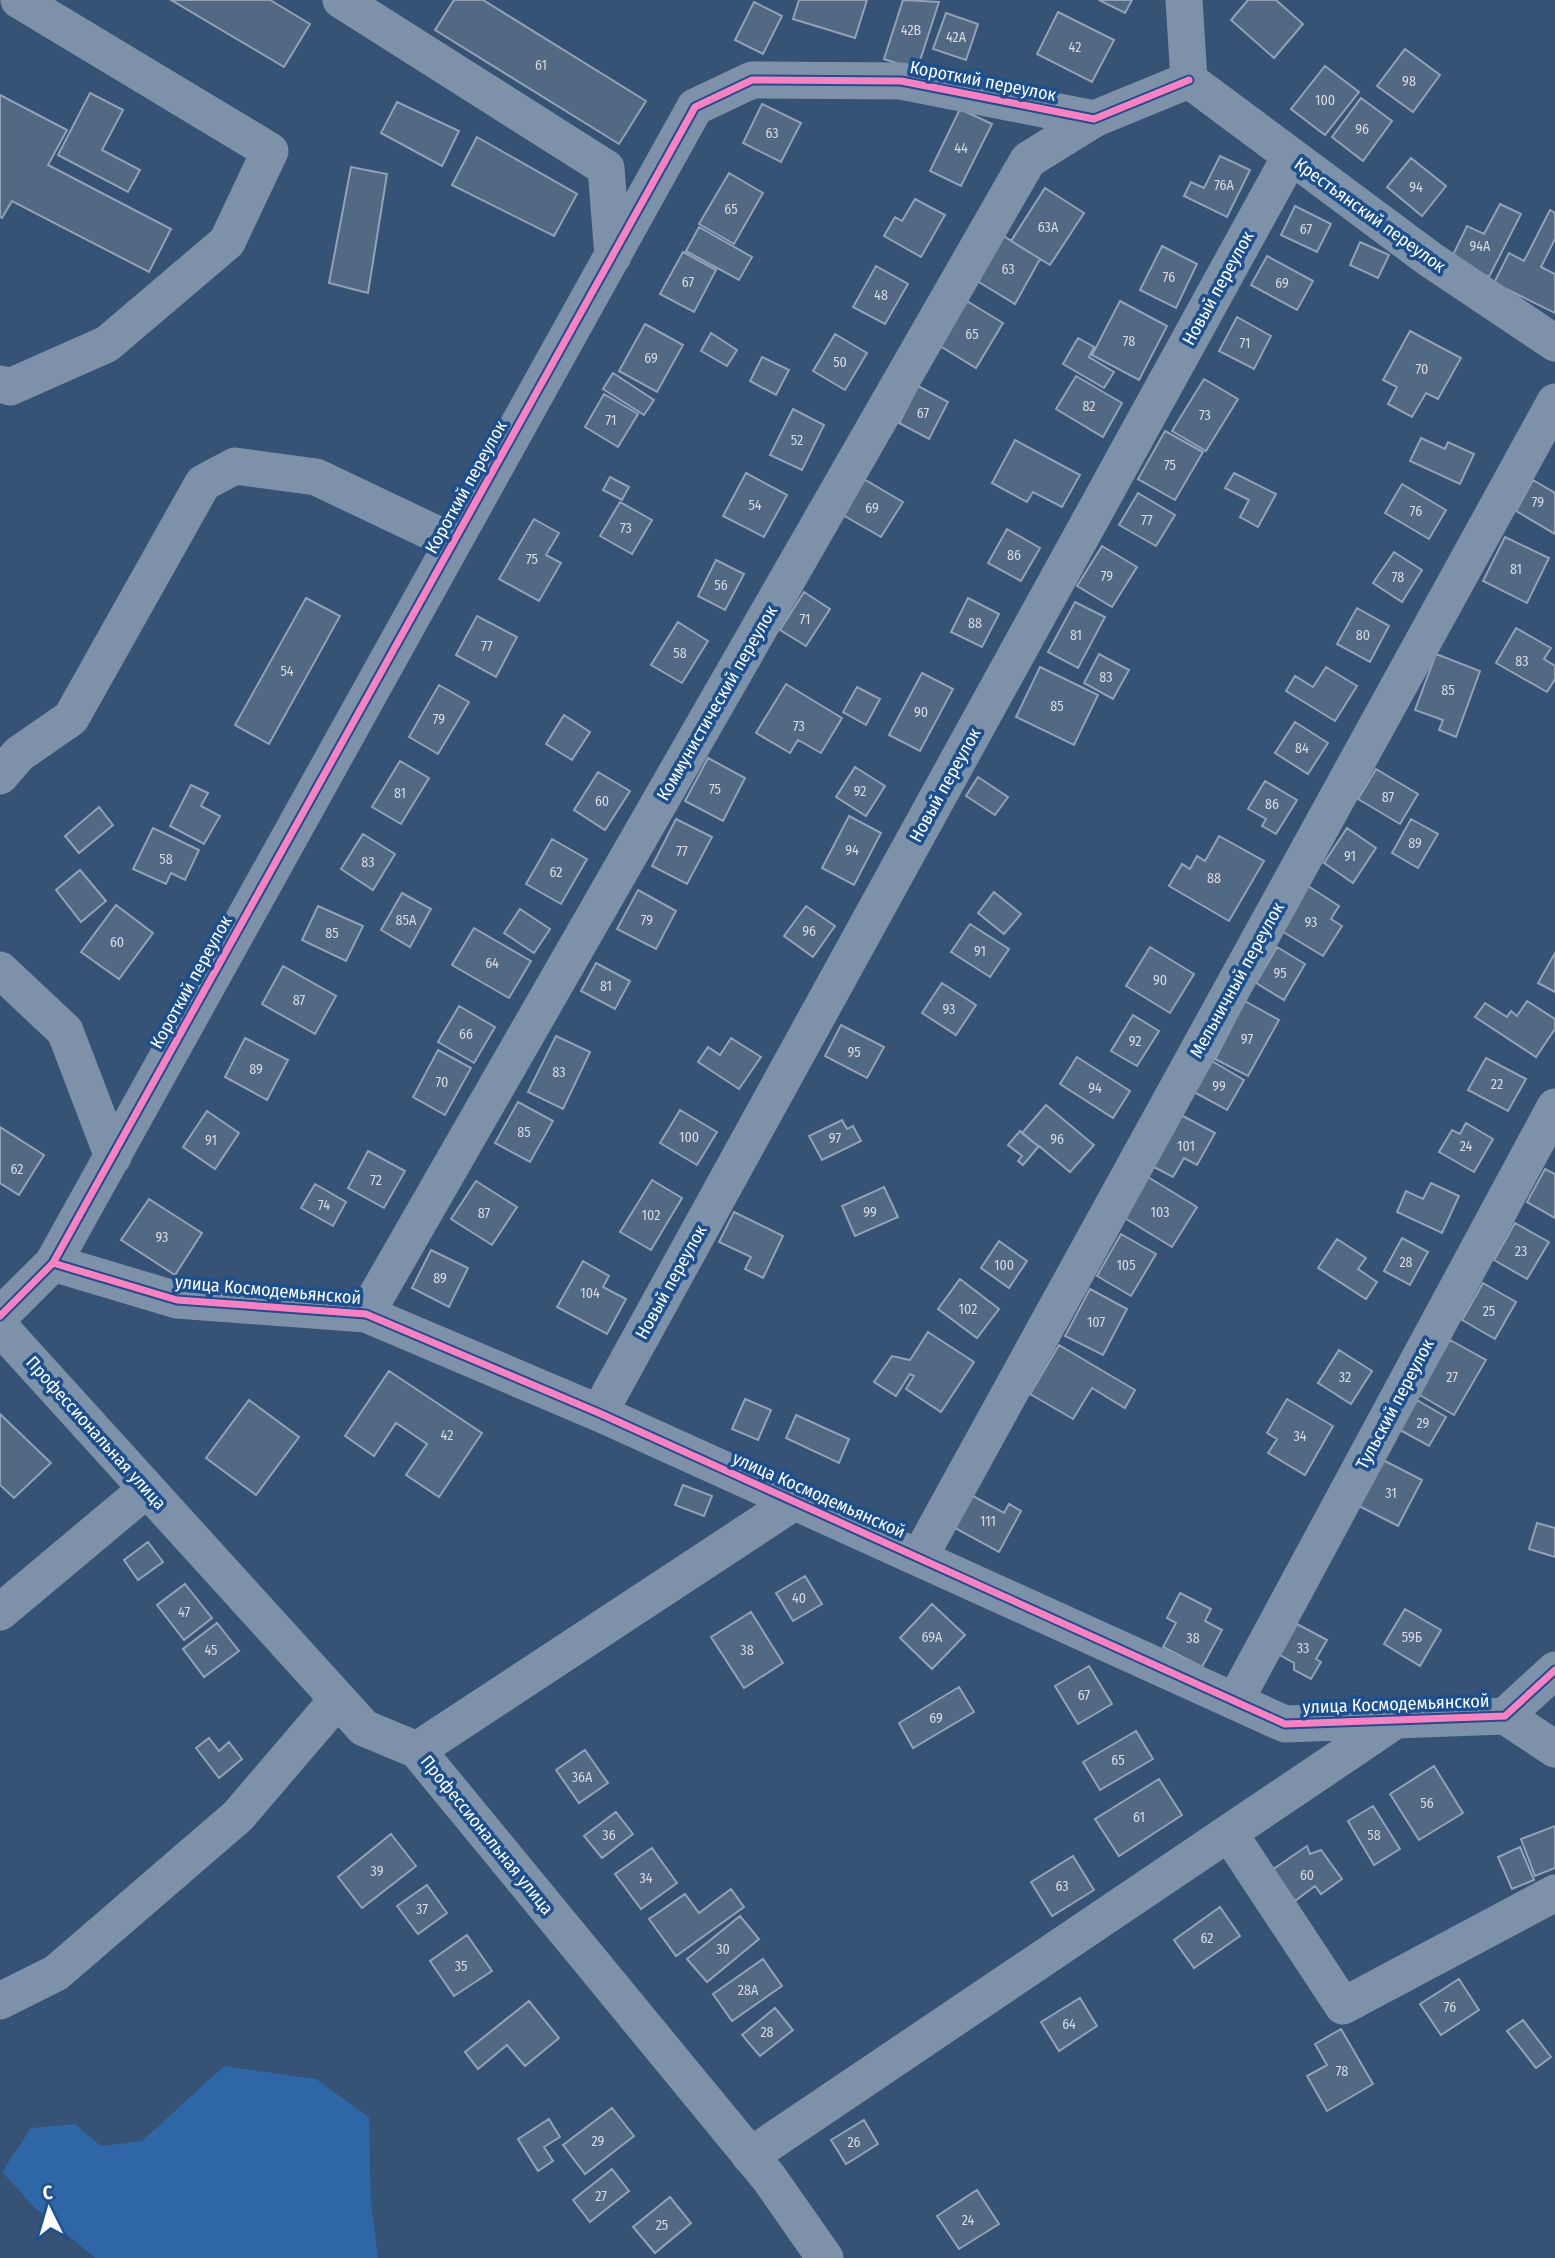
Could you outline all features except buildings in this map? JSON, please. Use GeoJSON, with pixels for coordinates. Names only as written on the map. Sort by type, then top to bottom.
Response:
{"type":"FeatureCollection","features":[{"type":"Feature","properties":{"kind":"street"},"geometry":{"type":"LineString","coordinates":[[0,384],[10,387],[107,344],[227,242],[270,150],[19,0]]}},
{"type":"Feature","properties":{"kind":"street"},"geometry":{"type":"LineString","coordinates":[[341,0],[606,168],[612,256]]}},
{"type":"Feature","properties":{"kind":"street"},"geometry":{"type":"LineString","coordinates":[[1094,119],[1189,80],[1184,0]]}},
{"type":"Feature","properties":{"kind":"street","name":"Короткий переулок"},"geometry":{"type":"LineString","coordinates":[[0,1316],[53,1263],[695,107],[752,80],[901,81],[1094,119]]}},
{"type":"Feature","properties":{"kind":"street","name":"Крестьянский переулок"},"geometry":{"type":"LineString","coordinates":[[1189,80],[1431,260],[1555,343]]}},
{"type":"Feature","properties":{"kind":"street","name":"Коммунистический переулок"},"geometry":{"type":"LineString","coordinates":[[366,1314],[1028,160],[1094,119]]}},
{"type":"Feature","properties":{"kind":"street","name":"Новый переулок"},"geometry":{"type":"LineString","coordinates":[[599,1413],[1290,157]]}},
{"type":"Feature","properties":{"kind":"street","name":"Мельничный переулок"},"geometry":{"type":"LineString","coordinates":[[919,1558],[1555,402]]}},
{"type":"Feature","properties":{"kind":"street"},"geometry":{"type":"LineString","coordinates":[[0,776],[19,754],[71,718],[203,483],[235,466],[316,477],[453,542]]}},
{"type":"Feature","properties":{"kind":"street"},"geometry":{"type":"LineString","coordinates":[[0,970],[65,1031],[113,1157]]}},
{"type":"Feature","properties":{"kind":"street","name":"Тульский переулок"},"geometry":{"type":"LineString","coordinates":[[1235,1701],[1555,1107]]}},
{"type":"Feature","properties":{"kind":"street","name":"улица Космодемьянской"},"geometry":{"type":"LineString","coordinates":[[53,1263],[177,1300],[366,1314],[599,1413],[1285,1724],[1505,1716],[1555,1749]]}},
{"type":"Feature","properties":{"kind":"street","name":"Профессиональная улица"},"geometry":{"type":"LineString","coordinates":[[0,1327],[364,1728],[417,1750],[769,2178],[825,2258]]}},
{"type":"Feature","properties":{"kind":"street"},"geometry":{"type":"LineString","coordinates":[[0,1612],[146,1489]]}},
{"type":"Feature","properties":{"kind":"street"},"geometry":{"type":"LineString","coordinates":[[417,1750],[794,1502]]}},
{"type":"Feature","properties":{"kind":"street","name":"улица Космодемьянской"},"geometry":{"type":"LineString","coordinates":[[1505,1716],[1555,1670]]}},
{"type":"Feature","properties":{"kind":"street"},"geometry":{"type":"LineString","coordinates":[[0,2001],[57,1973],[238,1816],[338,1699]]}},
{"type":"Feature","properties":{"kind":"street"},"geometry":{"type":"LineString","coordinates":[[750,2156],[1396,1720]]}},
{"type":"Feature","properties":{"kind":"street"},"geometry":{"type":"LineString","coordinates":[[1229,1833],[1343,2006],[1555,1893]]}},
{"type":"Feature","properties":{"kind":"shaded area"},"geometry":{"type":"Polygon","coordinates":[[[224,2066],[316,2079],[369,2117],[371,2203],[378,2258],[95,2258],[35,2208],[2,2172],[31,2128],[75,2124],[101,2146],[142,2141],[224,2066]]]}},
{"type":"Feature","properties":{"kind":"cycle path"},"geometry":{"type":"LineString","coordinates":[[0,1316],[53,1263],[695,107],[752,80],[901,81],[1094,119],[1189,80]]}},
{"type":"Feature","properties":{"kind":"cycle path"},"geometry":{"type":"LineString","coordinates":[[53,1263],[177,1300],[366,1314],[599,1413],[1285,1724],[1505,1716],[1555,1670]]}}]}
